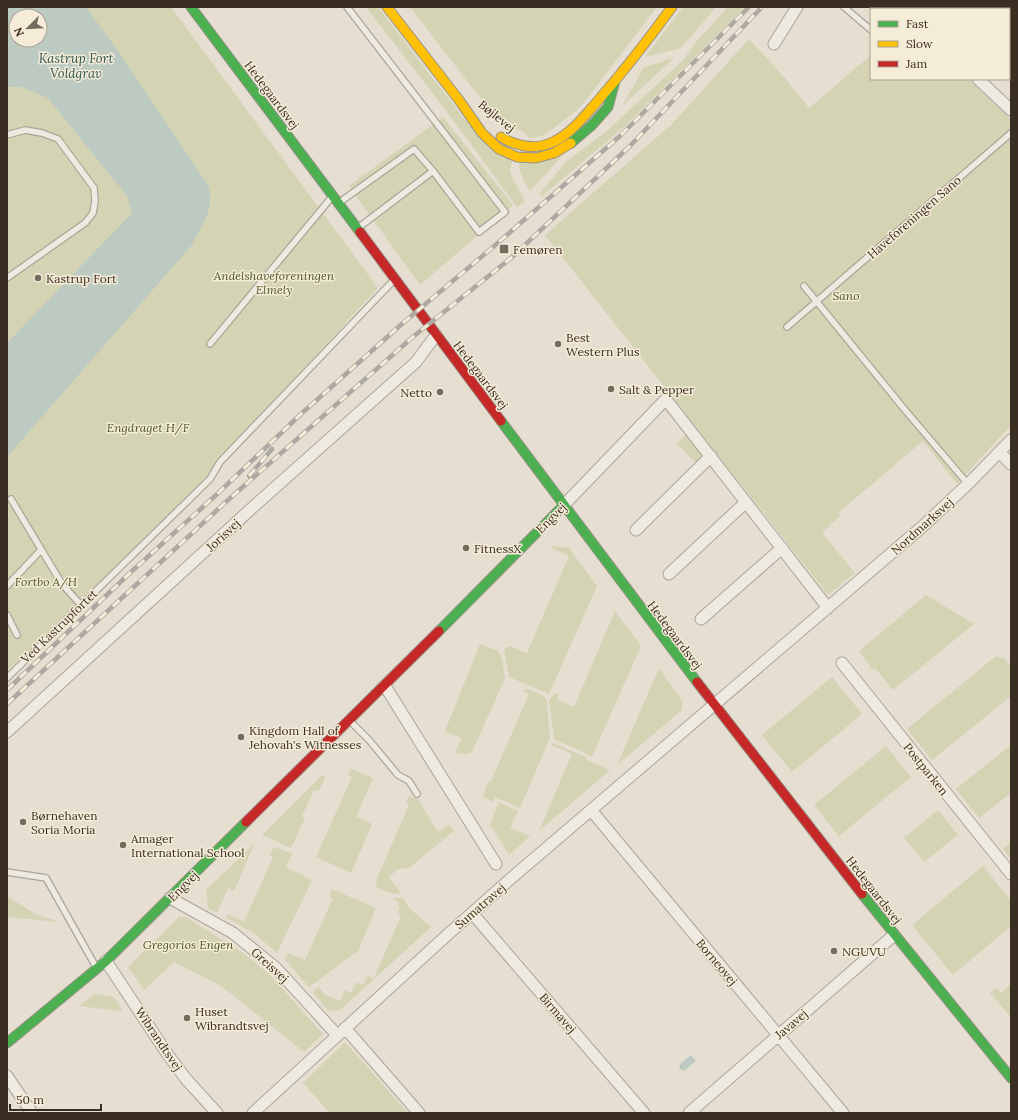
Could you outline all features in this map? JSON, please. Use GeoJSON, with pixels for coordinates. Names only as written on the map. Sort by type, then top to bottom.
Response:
{"type":"FeatureCollection","features":[{"type":"Feature","properties":{"kind":"street","name":"Hedegaardsvej"},"geometry":{"type":"LineString","coordinates":[[191,7],[714,705],[894,935],[1011,1078]]}},
{"type":"Feature","properties":{"kind":"street","name":"Bøjlevej"},"geometry":{"type":"LineString","coordinates":[[387,7],[459,100],[482,133],[499,149],[517,157],[536,158],[554,153],[575,140],[592,125],[608,107],[616,81]]}},
{"type":"Feature","properties":{"kind":"street","name":"Bøjlevej"},"geometry":{"type":"LineString","coordinates":[[459,100],[502,139],[519,146],[534,146],[552,143],[576,126],[616,81],[672,7]]}},
{"type":"Feature","properties":{"kind":"street"},"geometry":{"type":"LineString","coordinates":[[774,44],[797,7]]}},
{"type":"Feature","properties":{"kind":"street"},"geometry":{"type":"LineString","coordinates":[[979,80],[1011,110]]}},
{"type":"Feature","properties":{"kind":"street","name":"Jorisvej"},"geometry":{"type":"LineString","coordinates":[[7,732],[252,508],[416,362],[436,335]]}},
{"type":"Feature","properties":{"kind":"street","name":"Engvej"},"geometry":{"type":"LineString","coordinates":[[7,1043],[106,961],[385,686],[564,505],[665,400],[711,456]]}},
{"type":"Feature","properties":{"kind":"street","name":"Nordmarksvej"},"geometry":{"type":"LineString","coordinates":[[714,705],[922,527],[1000,453],[1011,440]]}},
{"type":"Feature","properties":{"kind":"street"},"geometry":{"type":"LineString","coordinates":[[1000,453],[1011,464]]}},
{"type":"Feature","properties":{"kind":"street"},"geometry":{"type":"LineString","coordinates":[[636,530],[711,456],[828,608]]}},
{"type":"Feature","properties":{"kind":"street"},"geometry":{"type":"LineString","coordinates":[[669,574],[746,502]]}},
{"type":"Feature","properties":{"kind":"street"},"geometry":{"type":"LineString","coordinates":[[701,618],[782,548]]}},
{"type":"Feature","properties":{"kind":"street","name":"Postparken"},"geometry":{"type":"LineString","coordinates":[[842,663],[1011,874]]}},
{"type":"Feature","properties":{"kind":"street"},"geometry":{"type":"LineString","coordinates":[[385,686],[496,864]]}},
{"type":"Feature","properties":{"kind":"street","name":"Sumatravej"},"geometry":{"type":"LineString","coordinates":[[253,1113],[341,1031],[472,913],[714,705]]}},
{"type":"Feature","properties":{"kind":"street","name":"Borneovej"},"geometry":{"type":"LineString","coordinates":[[591,810],[843,1113]]}},
{"type":"Feature","properties":{"kind":"street","name":"Greisvej"},"geometry":{"type":"LineString","coordinates":[[170,898],[233,933],[276,968],[341,1031],[419,1113]]}},
{"type":"Feature","properties":{"kind":"street","name":"Birmavej"},"geometry":{"type":"LineString","coordinates":[[472,913],[644,1113]]}},
{"type":"Feature","properties":{"kind":"street","name":"Javavej"},"geometry":{"type":"LineString","coordinates":[[689,1113],[894,935]]}},
{"type":"Feature","properties":{"kind":"street","name":"Wibrandtsvej"},"geometry":{"type":"LineString","coordinates":[[106,961],[186,1079],[217,1113]]}},
{"type":"Feature","properties":{"kind":"street"},"geometry":{"type":"LineString","coordinates":[[7,1076],[32,1113]]}},
{"type":"Feature","properties":{"kind":"lane"},"geometry":{"type":"LineString","coordinates":[[210,344],[335,200],[414,149],[434,171],[479,232],[504,212],[347,7]]}},
{"type":"Feature","properties":{"kind":"lane"},"geometry":{"type":"LineString","coordinates":[[844,7],[870,29]]}},
{"type":"Feature","properties":{"kind":"lane"},"geometry":{"type":"LineString","coordinates":[[7,135],[25,130],[42,132],[58,140],[94,188],[95,201],[93,213],[85,223],[7,278]]}},
{"type":"Feature","properties":{"kind":"lane","name":"Haveforeningen Sano"},"geometry":{"type":"LineString","coordinates":[[787,327],[1011,133]]}},
{"type":"Feature","properties":{"kind":"lane"},"geometry":{"type":"LineString","coordinates":[[357,229],[434,171]]}},
{"type":"Feature","properties":{"kind":"lane","name":"Ved Kastrupfortet"},"geometry":{"type":"LineString","coordinates":[[7,678],[210,479],[220,462],[394,279]]}},
{"type":"Feature","properties":{"kind":"lane"},"geometry":{"type":"LineString","coordinates":[[804,286],[905,410],[968,484]]}},
{"type":"Feature","properties":{"kind":"lane"},"geometry":{"type":"LineString","coordinates":[[11,499],[62,584],[81,605]]}},
{"type":"Feature","properties":{"kind":"lane"},"geometry":{"type":"LineString","coordinates":[[7,586],[41,550]]}},
{"type":"Feature","properties":{"kind":"lane"},"geometry":{"type":"LineString","coordinates":[[7,615],[17,635]]}},
{"type":"Feature","properties":{"kind":"lane"},"geometry":{"type":"LineString","coordinates":[[350,720],[398,775],[409,781],[417,794]]}},
{"type":"Feature","properties":{"kind":"lane"},"geometry":{"type":"LineString","coordinates":[[7,872],[46,878],[98,968]]}},
{"type":"Feature","properties":{"kind":"green space"},"geometry":{"type":"Polygon","coordinates":[[[7,7],[171,7],[378,288],[225,454],[221,470],[7,671],[7,7]]]}},
{"type":"Feature","properties":{"kind":"green space"},"geometry":{"type":"Polygon","coordinates":[[[366,7],[378,7],[465,120],[512,161],[510,171],[525,201],[517,207],[444,108],[366,7]]]}},
{"type":"Feature","properties":{"kind":"green space"},"geometry":{"type":"Polygon","coordinates":[[[410,7],[657,7],[590,95],[576,111],[546,134],[529,138],[523,131],[514,128],[498,115],[481,99],[410,7]]]}},
{"type":"Feature","properties":{"kind":"green space"},"geometry":{"type":"Polygon","coordinates":[[[683,7],[716,7],[681,48],[645,57],[683,7]]]}},
{"type":"Feature","properties":{"kind":"green space"},"geometry":{"type":"Polygon","coordinates":[[[728,7],[745,7],[623,128],[542,196],[539,194],[567,161],[608,130],[682,61],[697,41],[728,7]]]}},
{"type":"Feature","properties":{"kind":"green space","name":"Sano"},"geometry":{"type":"Polygon","coordinates":[[[749,39],[784,77],[809,108],[870,56],[870,80],[969,80],[1011,119],[1011,425],[957,484],[923,441],[838,513],[840,516],[822,533],[855,573],[828,595],[545,235],[672,124],[749,39]]]}},
{"type":"Feature","properties":{"kind":"green space"},"geometry":{"type":"Polygon","coordinates":[[[675,57],[621,107],[643,68],[675,57]]]}},
{"type":"Feature","properties":{"kind":"green space"},"geometry":{"type":"Polygon","coordinates":[[[443,117],[513,205],[420,285],[349,186],[443,117]]]}},
{"type":"Feature","properties":{"kind":"green space"},"geometry":{"type":"Polygon","coordinates":[[[566,152],[530,191],[522,177],[519,162],[566,152]]]}},
{"type":"Feature","properties":{"kind":"green space"},"geometry":{"type":"Polygon","coordinates":[[[686,434],[703,458],[697,464],[677,444],[686,434]]]}},
{"type":"Feature","properties":{"kind":"green space"},"geometry":{"type":"Polygon","coordinates":[[[552,546],[569,548],[597,586],[549,694],[509,677],[504,649],[510,646],[527,653],[569,556],[552,548],[552,546]]]}},
{"type":"Feature","properties":{"kind":"green space"},"geometry":{"type":"Polygon","coordinates":[[[926,595],[974,624],[893,690],[875,668],[872,669],[859,651],[926,595]]]}},
{"type":"Feature","properties":{"kind":"green space"},"geometry":{"type":"Polygon","coordinates":[[[615,611],[641,646],[592,756],[554,739],[549,701],[555,693],[558,695],[557,699],[574,707],[615,611]]]}},
{"type":"Feature","properties":{"kind":"green space"},"geometry":{"type":"Polygon","coordinates":[[[480,644],[498,651],[502,659],[505,678],[472,752],[468,754],[455,753],[461,738],[445,731],[480,644]]]}},
{"type":"Feature","properties":{"kind":"green space"},"geometry":{"type":"Polygon","coordinates":[[[996,656],[1005,659],[1011,668],[1011,696],[932,760],[907,729],[996,656]]]}},
{"type":"Feature","properties":{"kind":"green space"},"geometry":{"type":"Polygon","coordinates":[[[659,668],[682,701],[682,710],[617,765],[659,668]]]}},
{"type":"Feature","properties":{"kind":"green space"},"geometry":{"type":"Polygon","coordinates":[[[832,677],[862,714],[792,772],[762,735],[832,677]]]}},
{"type":"Feature","properties":{"kind":"green space"},"geometry":{"type":"Polygon","coordinates":[[[525,688],[544,696],[547,701],[550,738],[520,808],[495,797],[493,802],[483,797],[488,782],[490,783],[529,694],[524,691],[525,688]]]}},
{"type":"Feature","properties":{"kind":"green space"},"geometry":{"type":"Polygon","coordinates":[[[553,743],[586,757],[587,760],[610,770],[539,831],[572,754],[551,745],[553,743]]]}},
{"type":"Feature","properties":{"kind":"green space"},"geometry":{"type":"Polygon","coordinates":[[[1011,745],[1011,793],[979,818],[956,789],[1011,745]]]}},
{"type":"Feature","properties":{"kind":"green space"},"geometry":{"type":"Polygon","coordinates":[[[886,746],[911,777],[839,836],[814,805],[886,746]]]}},
{"type":"Feature","properties":{"kind":"green space"},"geometry":{"type":"Polygon","coordinates":[[[351,769],[373,778],[356,817],[372,824],[351,873],[316,857],[352,777],[348,775],[351,769]]]}},
{"type":"Feature","properties":{"kind":"green space"},"geometry":{"type":"Polygon","coordinates":[[[322,775],[325,778],[319,791],[314,790],[302,816],[305,818],[291,848],[262,835],[322,775]]]}},
{"type":"Feature","properties":{"kind":"green space"},"geometry":{"type":"Polygon","coordinates":[[[409,796],[418,799],[438,832],[450,825],[454,831],[409,868],[398,869],[389,877],[401,894],[390,893],[376,887],[377,884],[375,883],[409,805],[406,803],[409,796]]]}},
{"type":"Feature","properties":{"kind":"green space"},"geometry":{"type":"Polygon","coordinates":[[[499,802],[518,811],[510,828],[530,836],[509,855],[490,824],[499,802]]]}},
{"type":"Feature","properties":{"kind":"green space"},"geometry":{"type":"Polygon","coordinates":[[[938,810],[958,835],[924,862],[904,838],[938,810]]]}},
{"type":"Feature","properties":{"kind":"green space"},"geometry":{"type":"Polygon","coordinates":[[[1011,842],[1011,859],[1003,849],[1011,842]]]}},
{"type":"Feature","properties":{"kind":"green space"},"geometry":{"type":"Polygon","coordinates":[[[255,843],[234,891],[228,888],[217,913],[208,908],[206,890],[255,843]]]}},
{"type":"Feature","properties":{"kind":"green space"},"geometry":{"type":"Polygon","coordinates":[[[276,847],[292,854],[286,867],[312,880],[277,953],[255,934],[227,918],[228,914],[244,922],[273,857],[270,855],[273,848],[275,849],[276,847]]]}},
{"type":"Feature","properties":{"kind":"green space"},"geometry":{"type":"Polygon","coordinates":[[[983,866],[1011,901],[1011,926],[953,975],[912,925],[983,866]]]}},
{"type":"Feature","properties":{"kind":"green space"},"geometry":{"type":"Polygon","coordinates":[[[332,889],[376,908],[358,951],[309,987],[285,960],[288,953],[305,960],[333,898],[329,896],[332,889]]]}},
{"type":"Feature","properties":{"kind":"green space"},"geometry":{"type":"Polygon","coordinates":[[[7,897],[35,914],[60,922],[7,917],[7,897]]]}},
{"type":"Feature","properties":{"kind":"green space"},"geometry":{"type":"Polygon","coordinates":[[[391,898],[403,898],[409,908],[431,927],[340,1010],[328,1011],[313,992],[318,987],[326,995],[340,1001],[345,990],[351,993],[356,982],[363,985],[368,976],[374,978],[401,916],[398,914],[400,907],[398,906],[399,902],[391,898]]]}},
{"type":"Feature","properties":{"kind":"green space","name":"Gregorios Engen"},"geometry":{"type":"Polygon","coordinates":[[[179,917],[185,917],[242,952],[270,975],[323,1034],[304,1052],[220,985],[174,962],[144,990],[128,967],[179,917]]]}},
{"type":"Feature","properties":{"kind":"green space"},"geometry":{"type":"Polygon","coordinates":[[[1011,984],[1011,1017],[990,993],[997,988],[1001,993],[1011,984]]]}},
{"type":"Feature","properties":{"kind":"green space"},"geometry":{"type":"Polygon","coordinates":[[[94,994],[114,997],[122,1010],[79,1006],[94,994]]]}},
{"type":"Feature","properties":{"kind":"green space"},"geometry":{"type":"Polygon","coordinates":[[[345,1042],[408,1113],[330,1113],[303,1083],[345,1042]]]}},
{"type":"Feature","properties":{"kind":"water","name":"Kastrup Fort Voldgrav"},"geometry":{"type":"Polygon","coordinates":[[[7,7],[86,7],[118,51],[209,187],[210,204],[203,225],[191,246],[7,457],[7,343],[132,213],[127,196],[48,98],[21,87],[7,87],[7,7]]]}},
{"type":"Feature","properties":{"kind":"water"},"geometry":{"type":"Polygon","coordinates":[[[691,1055],[696,1061],[684,1071],[682,1069],[681,1070],[679,1065],[691,1055]]]}},
{"type":"Feature","properties":{"kind":"railway"},"geometry":{"type":"LineString","coordinates":[[7,690],[301,414],[403,323],[499,242],[620,136],[749,7]]}},
{"type":"Feature","properties":{"kind":"railway"},"geometry":{"type":"LineString","coordinates":[[7,704],[228,500],[414,336],[511,258],[630,146],[762,7]]}},
{"type":"Feature","properties":{"kind":"railway"},"geometry":{"type":"LineString","coordinates":[[249,476],[272,449]]}},
{"type":"Feature","properties":{"kind":"traffic: fast"},"geometry":{"type":"LineString","coordinates":[[191,7],[360,232]]}},
{"type":"Feature","properties":{"kind":"traffic: fast"},"geometry":{"type":"LineString","coordinates":[[571,143],[592,125],[608,107],[615,81]]}},
{"type":"Feature","properties":{"kind":"traffic: fast"},"geometry":{"type":"LineString","coordinates":[[501,421],[697,682]]}},
{"type":"Feature","properties":{"kind":"traffic: fast"},"geometry":{"type":"LineString","coordinates":[[439,631],[564,505]]}},
{"type":"Feature","properties":{"kind":"traffic: fast"},"geometry":{"type":"LineString","coordinates":[[7,1043],[106,961],[246,822]]}},
{"type":"Feature","properties":{"kind":"traffic: fast"},"geometry":{"type":"LineString","coordinates":[[862,894],[1011,1078]]}},
{"type":"Feature","properties":{"kind":"traffic: slow"},"geometry":{"type":"LineString","coordinates":[[387,7],[459,100],[482,133],[499,149],[517,157],[536,158],[554,153],[571,143]]}},
{"type":"Feature","properties":{"kind":"traffic: slow"},"geometry":{"type":"LineString","coordinates":[[501,137],[530,147],[542,146],[562,137],[586,115],[616,80],[672,7]]}},
{"type":"Feature","properties":{"kind":"traffic: jam"},"geometry":{"type":"LineString","coordinates":[[360,232],[501,421]]}},
{"type":"Feature","properties":{"kind":"traffic: jam"},"geometry":{"type":"LineString","coordinates":[[246,822],[439,631]]}},
{"type":"Feature","properties":{"kind":"traffic: jam"},"geometry":{"type":"LineString","coordinates":[[697,682],[862,894]]}},
{"type":"Feature","properties":{"kind":"place","name":"Femøren"},"geometry":{"type":"Point","coordinates":[504,249]}},
{"type":"Feature","properties":{"kind":"place","name":"Kastrup Fort"},"geometry":{"type":"Point","coordinates":[38,278]}},
{"type":"Feature","properties":{"kind":"place","name":"Best Western Plus"},"geometry":{"type":"Point","coordinates":[558,344]}},
{"type":"Feature","properties":{"kind":"place","name":"Salt & Pepper"},"geometry":{"type":"Point","coordinates":[611,389]}},
{"type":"Feature","properties":{"kind":"place","name":"Netto"},"geometry":{"type":"Point","coordinates":[440,392]}},
{"type":"Feature","properties":{"kind":"place","name":"FitnessX"},"geometry":{"type":"Point","coordinates":[466,548]}},
{"type":"Feature","properties":{"kind":"place","name":"Kingdom Hall of Jehovah's Witnesses"},"geometry":{"type":"Point","coordinates":[241,737]}},
{"type":"Feature","properties":{"kind":"place","name":"Børnehaven Soria Moria"},"geometry":{"type":"Point","coordinates":[23,822]}},
{"type":"Feature","properties":{"kind":"place","name":"Amager International School"},"geometry":{"type":"Point","coordinates":[123,845]}},
{"type":"Feature","properties":{"kind":"place","name":"NGUVU"},"geometry":{"type":"Point","coordinates":[834,951]}},
{"type":"Feature","properties":{"kind":"place","name":"Huset Wibrandtsvej"},"geometry":{"type":"Point","coordinates":[187,1018]}},
{"type":"Feature","properties":{"kind":"park label","name":"Andelshaveforeningen Elmely"},"geometry":{"type":"Point","coordinates":[274,282]}},
{"type":"Feature","properties":{"kind":"park label","name":"Engdraget H/F"},"geometry":{"type":"Point","coordinates":[148,427]}},
{"type":"Feature","properties":{"kind":"park label","name":"Fortbo A/H"},"geometry":{"type":"Point","coordinates":[46,581]}}]}
